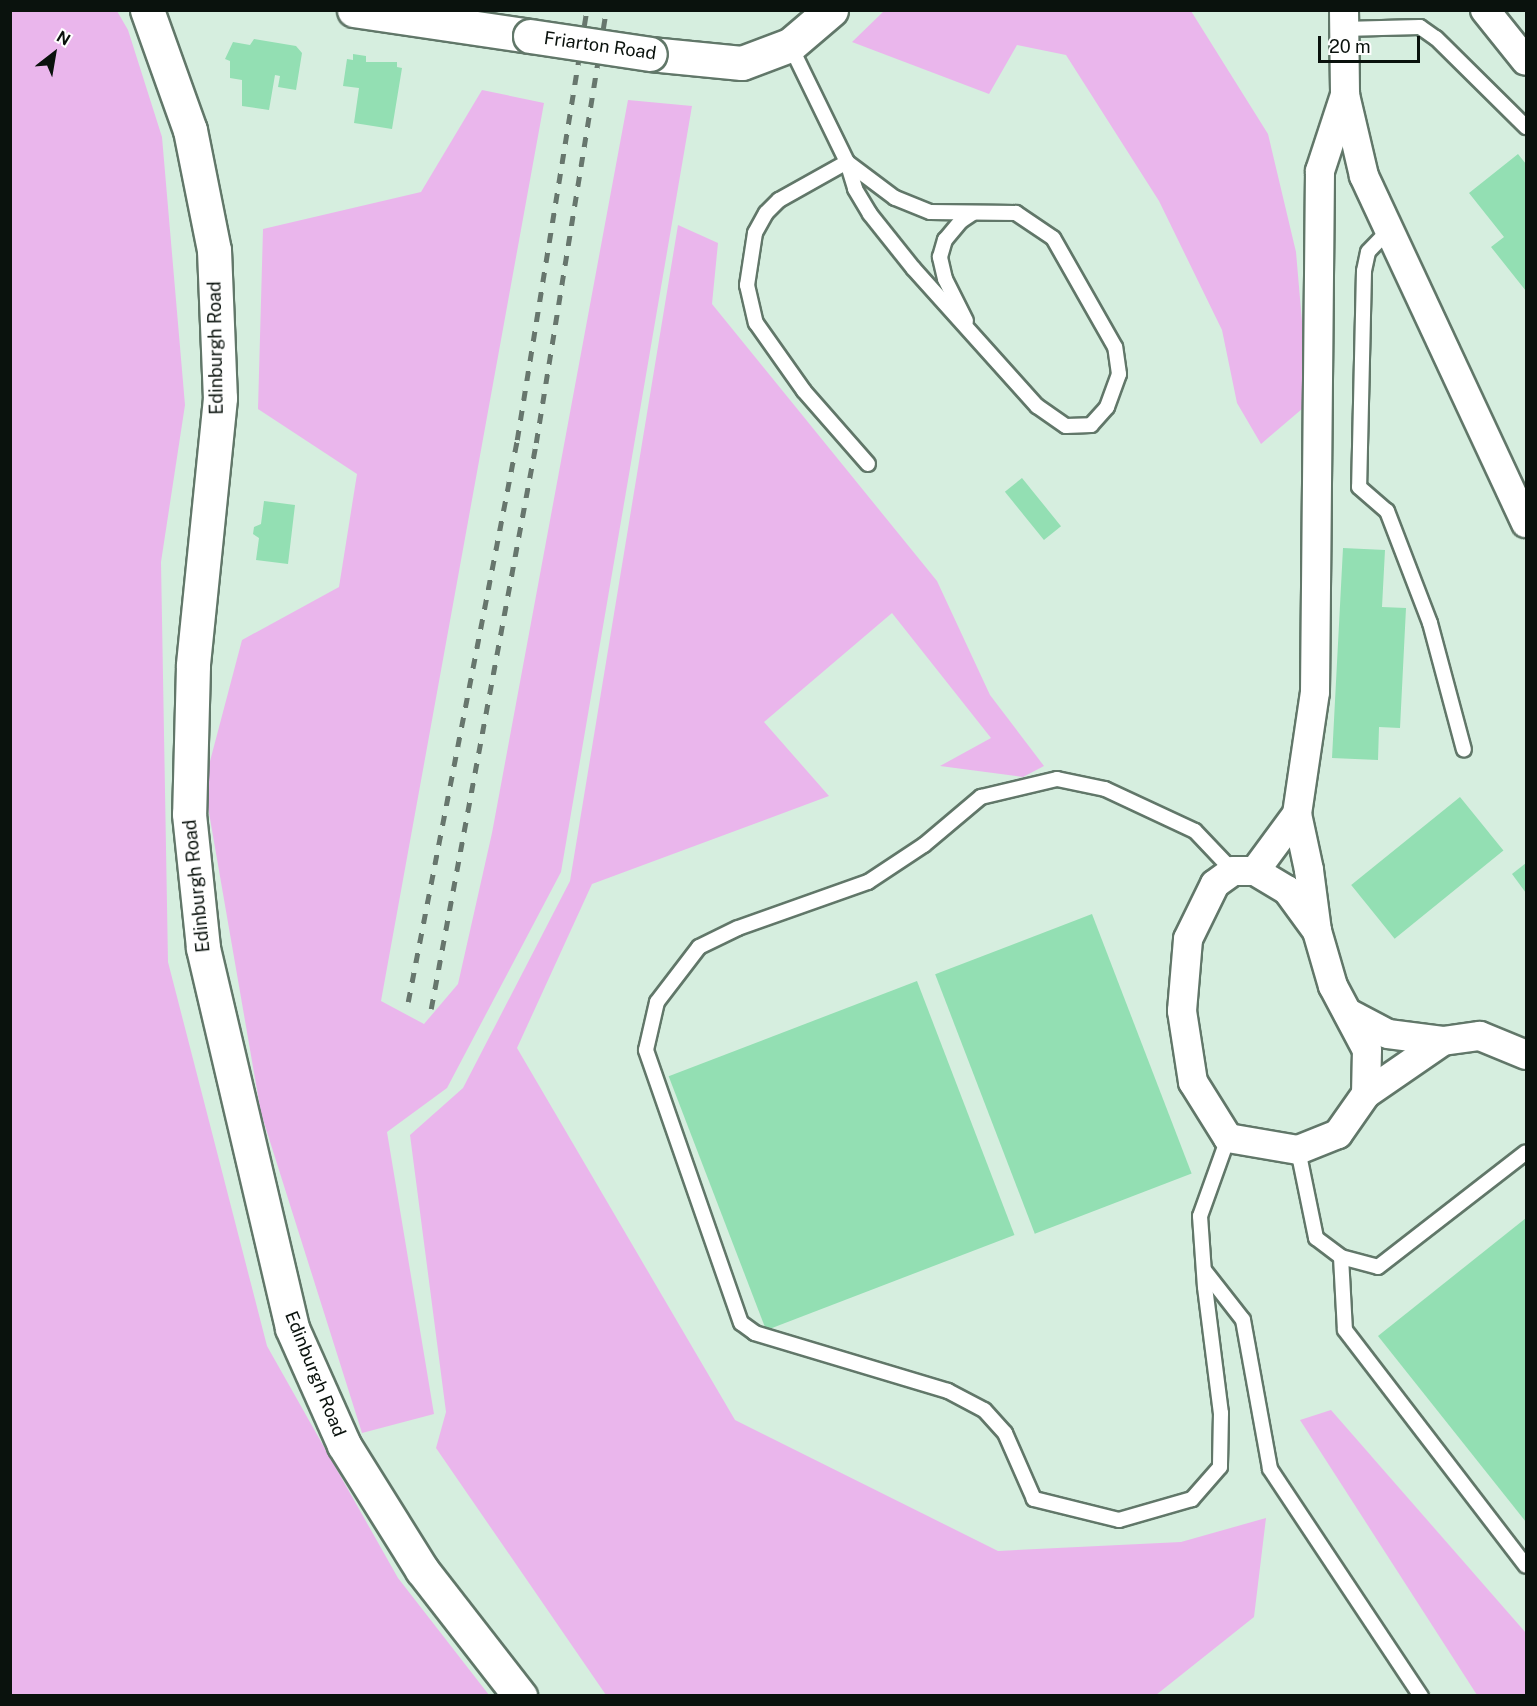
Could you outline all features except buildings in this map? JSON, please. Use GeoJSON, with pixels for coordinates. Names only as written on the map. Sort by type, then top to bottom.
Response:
{"type":"FeatureCollection","features":[{"type":"Feature","properties":{"kind":"main road","name":"Edinburgh Road"},"geometry":{"type":"LineString","coordinates":[[147,10],[190,130],[214,250],[220,398],[193,666],[189,814],[203,948],[292,1328],[344,1445],[422,1570],[520,1695]]}},
{"type":"Feature","properties":{"kind":"main road","name":"Friarton Road"},"geometry":{"type":"LineString","coordinates":[[354,10],[650,54],[742,63],[790,45],[831,10]]}},
{"type":"Feature","properties":{"kind":"street"},"geometry":{"type":"LineString","coordinates":[[1485,10],[1527,61]]}},
{"type":"Feature","properties":{"kind":"street"},"geometry":{"type":"LineString","coordinates":[[1344,20],[1345,95],[1364,176],[1527,524]]}},
{"type":"Feature","properties":{"kind":"street"},"geometry":{"type":"LineString","coordinates":[[1345,95],[1320,171],[1315,692],[1297,814],[1310,870],[1317,931],[1333,986],[1367,1050],[1366,1094]]}},
{"type":"Feature","properties":{"kind":"street"},"geometry":{"type":"LineString","coordinates":[[1297,814],[1244,871],[1215,884],[1188,939],[1182,1011],[1193,1082],[1228,1138],[1298,1150],[1338,1134],[1366,1094],[1443,1041]]}},
{"type":"Feature","properties":{"kind":"street"},"geometry":{"type":"LineString","coordinates":[[1244,871],[1287,890],[1317,931]]}},
{"type":"Feature","properties":{"kind":"street"},"geometry":{"type":"LineString","coordinates":[[1348,1013],[1388,1034],[1443,1041],[1480,1036],[1527,1055]]}},
{"type":"Feature","properties":{"kind":"lane"},"geometry":{"type":"LineString","coordinates":[[1344,20],[1420,27],[1436,38],[1527,127]]}},
{"type":"Feature","properties":{"kind":"lane"},"geometry":{"type":"LineString","coordinates":[[790,45],[847,162],[855,189],[870,214],[913,268],[1052,419],[1066,426],[1091,425],[1107,407],[1119,374],[1115,347],[1053,238],[1016,213],[930,212],[895,198],[847,162]]}},
{"type":"Feature","properties":{"kind":"lane"},"geometry":{"type":"LineString","coordinates":[[847,162],[779,200],[766,213],[755,232],[747,285],[756,323],[804,391],[868,464]]}},
{"type":"Feature","properties":{"kind":"lane"},"geometry":{"type":"LineString","coordinates":[[969,328],[945,279],[940,257],[951,233],[973,213]]}},
{"type":"Feature","properties":{"kind":"lane"},"geometry":{"type":"LineString","coordinates":[[1389,230],[1368,252],[1364,272],[1359,487],[1387,511],[1430,623],[1464,750]]}},
{"type":"Feature","properties":{"kind":"lane"},"geometry":{"type":"LineString","coordinates":[[1228,1138],[1200,1216],[1221,1413],[1220,1467],[1192,1499],[1119,1520],[1034,1499],[1005,1433],[984,1410],[948,1391],[755,1333],[741,1323],[646,1050],[657,1002],[699,947],[738,928],[868,882],[924,845],[981,797],[1057,779],[1105,789],[1195,831],[1244,871]]}},
{"type":"Feature","properties":{"kind":"lane"},"geometry":{"type":"LineString","coordinates":[[1298,1150],[1316,1238],[1341,1257],[1378,1267],[1527,1152]]}},
{"type":"Feature","properties":{"kind":"lane"},"geometry":{"type":"LineString","coordinates":[[1341,1257],[1345,1330],[1527,1566]]}},
{"type":"Feature","properties":{"kind":"lane"},"geometry":{"type":"LineString","coordinates":[[1204,1270],[1243,1320],[1270,1469],[1421,1695]]}},
{"type":"Feature","properties":{"kind":"shaded area"},"geometry":{"type":"Polygon","coordinates":[[[11,10],[117,11],[128,30],[162,137],[185,405],[161,562],[168,962],[267,1346],[398,1578],[489,1695],[11,1695],[11,10]]]}},
{"type":"Feature","properties":{"kind":"shaded area"},"geometry":{"type":"Polygon","coordinates":[[[884,11],[1191,11],[1268,134],[1296,252],[1309,403],[1261,444],[1237,403],[1222,330],[1159,201],[1066,55],[1017,45],[989,94],[852,42],[884,11]]]}},
{"type":"Feature","properties":{"kind":"shaded area"},"geometry":{"type":"Polygon","coordinates":[[[482,90],[544,103],[381,1001],[424,1024],[458,984],[492,833],[628,100],[692,106],[561,872],[447,1088],[387,1132],[434,1414],[362,1433],[261,1113],[204,784],[242,640],[339,587],[357,474],[258,409],[263,229],[421,192],[482,90]]]}},
{"type":"Feature","properties":{"kind":"shaded area"},"geometry":{"type":"Polygon","coordinates":[[[678,225],[718,243],[712,304],[937,581],[990,695],[1044,766],[1023,777],[940,766],[991,738],[892,613],[764,722],[829,796],[592,884],[517,1048],[735,1420],[998,1551],[1181,1542],[1266,1518],[1254,1617],[1156,1695],[606,1695],[436,1448],[446,1412],[410,1135],[463,1088],[570,881],[678,225]]]}},
{"type":"Feature","properties":{"kind":"shaded area"},"geometry":{"type":"Polygon","coordinates":[[[1331,1410],[1526,1633],[1526,1695],[1477,1695],[1300,1420],[1331,1410]]]}},
{"type":"Feature","properties":{"kind":"railway"},"geometry":{"type":"LineString","coordinates":[[408,1002],[517,440],[587,10]]}},
{"type":"Feature","properties":{"kind":"railway"},"geometry":{"type":"LineString","coordinates":[[431,1009],[536,443],[606,10]]}}]}
